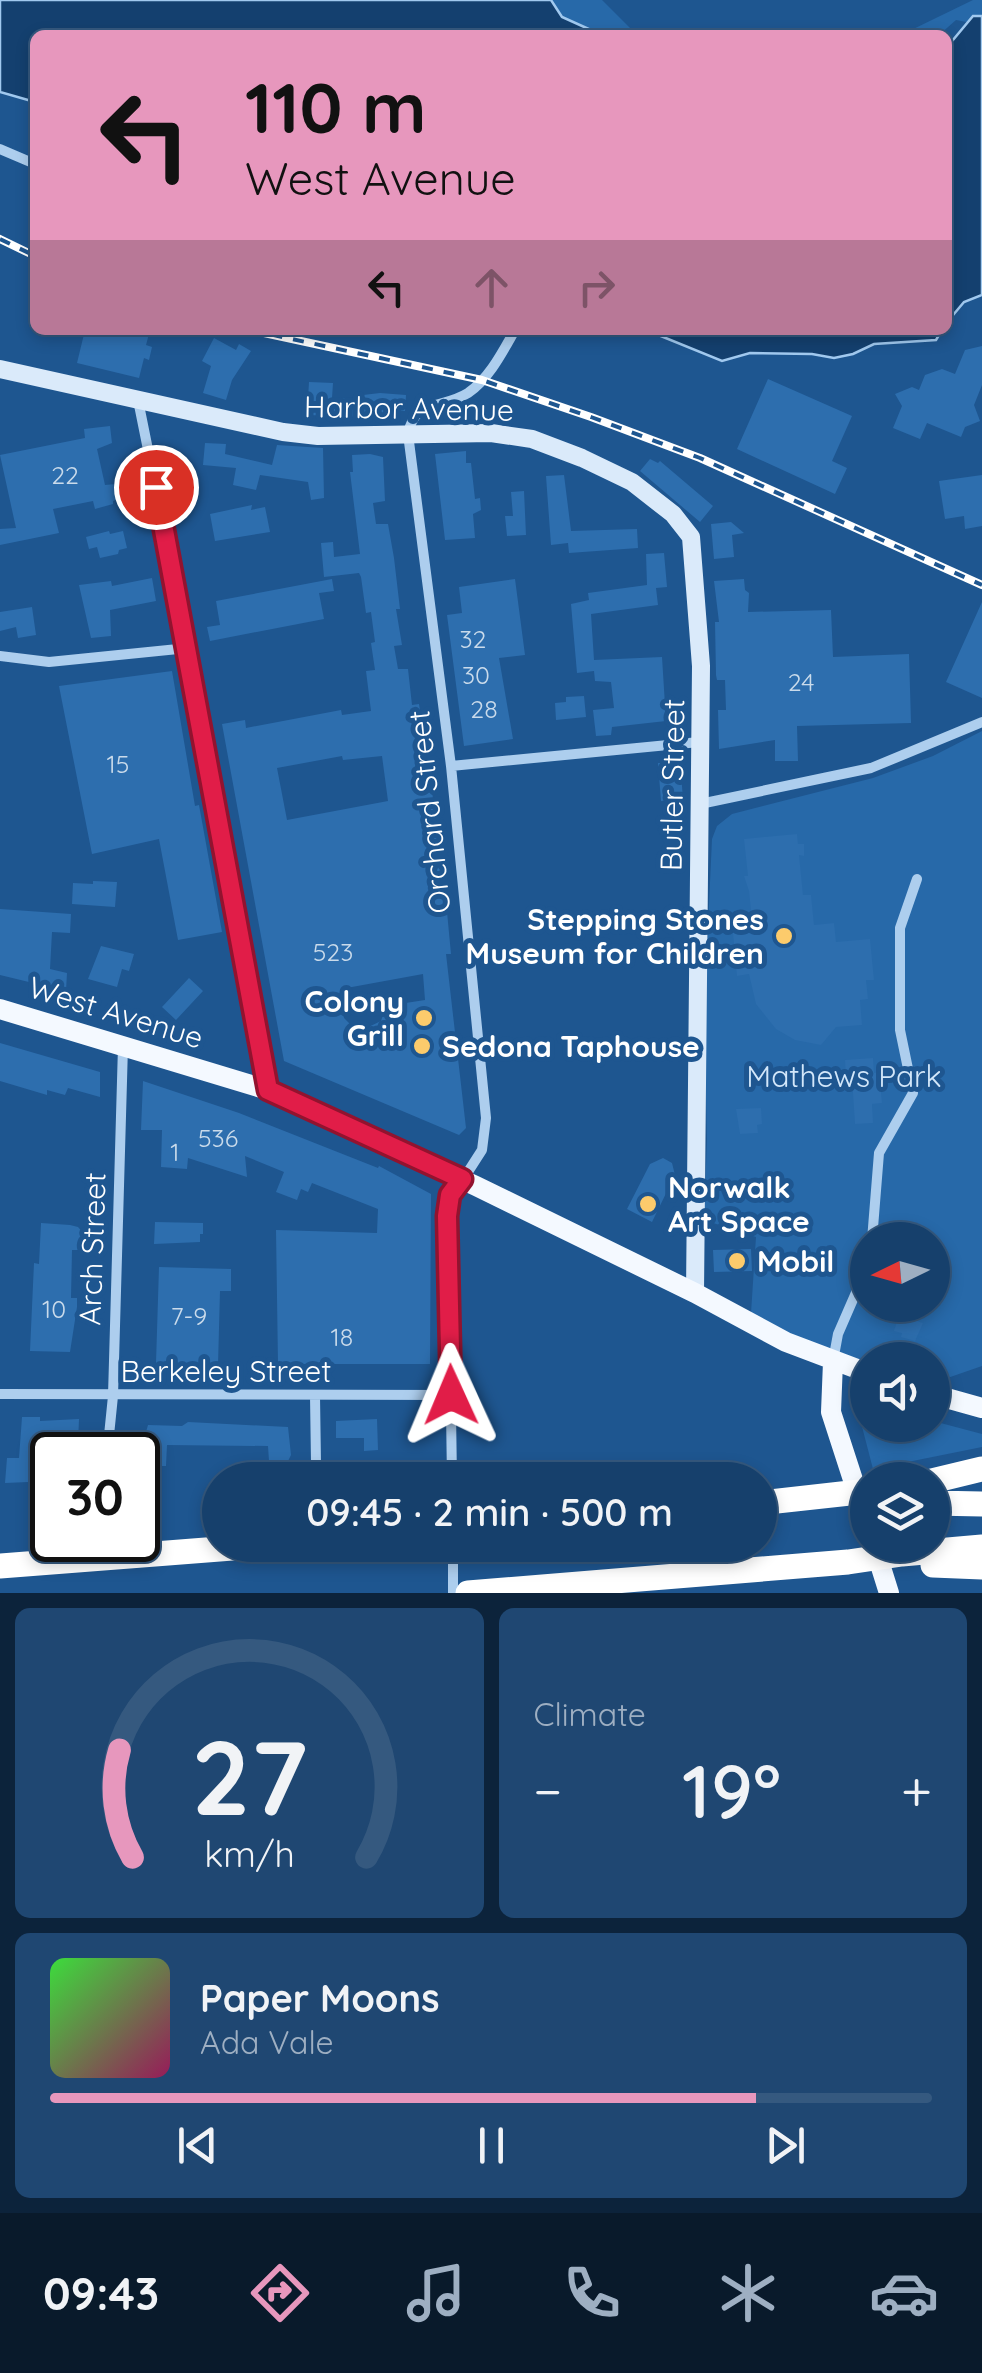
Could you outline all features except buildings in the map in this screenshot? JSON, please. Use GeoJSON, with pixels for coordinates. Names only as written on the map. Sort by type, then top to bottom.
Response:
{"type":"FeatureCollection","features":[{"type":"Feature","properties":{"kind":"highway"},"geometry":{"type":"LineString","coordinates":[[950,1477],[980,1470]]}},
{"type":"Feature","properties":{"kind":"highway"},"geometry":{"type":"LineString","coordinates":[[830,1501],[850,1496]]}},
{"type":"Feature","properties":{"kind":"highway"},"geometry":{"type":"LineString","coordinates":[[777,1505],[850,1503]]}},
{"type":"Feature","properties":{"kind":"highway"},"geometry":{"type":"LineString","coordinates":[[950,1503],[982,1504]]}},
{"type":"Feature","properties":{"kind":"highway"},"geometry":{"type":"LineString","coordinates":[[950,1552],[982,1548]]}},
{"type":"Feature","properties":{"kind":"highway"},"geometry":{"type":"LineString","coordinates":[[0,1566],[202,1550]]}},
{"type":"Feature","properties":{"kind":"highway"},"geometry":{"type":"LineString","coordinates":[[469,1593],[850,1562]]}},
{"type":"Feature","properties":{"kind":"highway"},"geometry":{"type":"LineString","coordinates":[[933,1562],[982,1567]]}},
{"type":"Feature","properties":{"kind":"main road","name":"Harbor Avenue"},"geometry":{"type":"LineString","coordinates":[[0,369],[283,432],[318,436],[491,433],[532,439],[632,482],[680,521]]}},
{"type":"Feature","properties":{"kind":"main road","name":"Butler Street"},"geometry":{"type":"LineString","coordinates":[[680,521],[691,537],[694,553],[701,666],[695,1293]]}},
{"type":"Feature","properties":{"kind":"main road","name":"West Avenue"},"geometry":{"type":"LineString","coordinates":[[0,1009],[268,1090],[462,1179],[738,1318],[850,1368]]}},
{"type":"Feature","properties":{"kind":"main road"},"geometry":{"type":"LineString","coordinates":[[833,1362],[831,1412],[850,1471]]}},
{"type":"Feature","properties":{"kind":"main road"},"geometry":{"type":"LineString","coordinates":[[950,1399],[982,1408]]}},
{"type":"Feature","properties":{"kind":"main road"},"geometry":{"type":"LineString","coordinates":[[879,1562],[889,1593]]}},
{"type":"Feature","properties":{"kind":"street"},"geometry":{"type":"LineString","coordinates":[[0,149],[30,162]]}},
{"type":"Feature","properties":{"kind":"street"},"geometry":{"type":"LineString","coordinates":[[408,434],[412,415],[418,410],[442,405],[479,384],[513,335]]}},
{"type":"Feature","properties":{"kind":"street"},"geometry":{"type":"LineString","coordinates":[[138,400],[188,648],[268,1090]]}},
{"type":"Feature","properties":{"kind":"street","name":"Orchard Street"},"geometry":{"type":"LineString","coordinates":[[408,434],[450,766],[486,1133],[482,1150],[450,1195],[447,1216],[452,1462]]}},
{"type":"Feature","properties":{"kind":"street"},"geometry":{"type":"LineString","coordinates":[[0,656],[49,662],[188,648]]}},
{"type":"Feature","properties":{"kind":"street"},"geometry":{"type":"LineString","coordinates":[[700,804],[871,768],[982,722]]}},
{"type":"Feature","properties":{"kind":"street"},"geometry":{"type":"LineString","coordinates":[[450,766],[699,742]]}},
{"type":"Feature","properties":{"kind":"street"},"geometry":{"type":"LineString","coordinates":[[873,1222],[879,1153],[913,1093],[900,1030],[900,928],[917,878]]}},
{"type":"Feature","properties":{"kind":"street","name":"Arch Street"},"geometry":{"type":"LineString","coordinates":[[109,1432],[123,1044]]}},
{"type":"Feature","properties":{"kind":"street"},"geometry":{"type":"LineString","coordinates":[[833,1362],[838,1334],[850,1306]]}},
{"type":"Feature","properties":{"kind":"street","name":"Berkeley Street"},"geometry":{"type":"LineString","coordinates":[[0,1394],[451,1395]]}},
{"type":"Feature","properties":{"kind":"street"},"geometry":{"type":"LineString","coordinates":[[315,1396],[316,1462]]}},
{"type":"Feature","properties":{"kind":"street"},"geometry":{"type":"LineString","coordinates":[[453,1562],[453,1593]]}},
{"type":"Feature","properties":{"kind":"green space"},"geometry":{"type":"Polygon","coordinates":[[[518,0],[602,0],[632,30],[557,30],[518,0]]]}},
{"type":"Feature","properties":{"kind":"green space"},"geometry":{"type":"Polygon","coordinates":[[[973,0],[982,0],[982,25],[956,20],[945,30],[911,30],[973,0]]]}},
{"type":"Feature","properties":{"kind":"green space","name":"Mathews Park"},"geometry":{"type":"Polygon","coordinates":[[[982,731],[982,1366],[950,1377],[950,1342],[850,1342],[850,1361],[751,1313],[756,1237],[704,1220],[704,1013],[712,839],[717,826],[732,814],[873,778],[933,756],[982,731]]]}},
{"type":"Feature","properties":{"kind":"green space"},"geometry":{"type":"Polygon","coordinates":[[[950,1426],[982,1434],[982,1447],[908,1462],[871,1462],[866,1442],[950,1442],[950,1426]]]}},
{"type":"Feature","properties":{"kind":"shaded area"},"geometry":{"type":"Polygon","coordinates":[[[0,0],[551,0],[562,17],[591,30],[30,30],[30,101],[0,92],[0,0]]]}},
{"type":"Feature","properties":{"kind":"shaded area"},"geometry":{"type":"Polygon","coordinates":[[[973,16],[982,16],[982,295],[964,302],[952,316],[952,41],[973,16]]]}},
{"type":"Feature","properties":{"kind":"shaded area"},"geometry":{"type":"Polygon","coordinates":[[[658,335],[939,335],[936,340],[874,344],[834,358],[750,353],[722,361],[658,335]]]}},
{"type":"Feature","properties":{"kind":"railway"},"geometry":{"type":"LineString","coordinates":[[0,239],[30,254]]}},
{"type":"Feature","properties":{"kind":"railway"},"geometry":{"type":"LineString","coordinates":[[273,335],[482,380],[591,417],[700,458],[982,585]]}},
{"type":"Feature","properties":{"kind":"place","name":"Stepping Stones Museum for Children"},"geometry":{"type":"Point","coordinates":[784,936]}},
{"type":"Feature","properties":{"kind":"place","name":"Colony Grill"},"geometry":{"type":"Point","coordinates":[424,1018]}},
{"type":"Feature","properties":{"kind":"place","name":"Sedona Taphouse"},"geometry":{"type":"Point","coordinates":[422,1046]}},
{"type":"Feature","properties":{"kind":"place","name":"Norwalk Art Space"},"geometry":{"type":"Point","coordinates":[648,1204]}},
{"type":"Feature","properties":{"kind":"place","name":"Mobil"},"geometry":{"type":"Point","coordinates":[737,1261]}},
{"type":"Feature","properties":{"kind":"route"},"geometry":{"type":"LineString","coordinates":[[156,487],[268,1090],[462,1179],[450,1195],[447,1216],[451,1395]]}}]}
